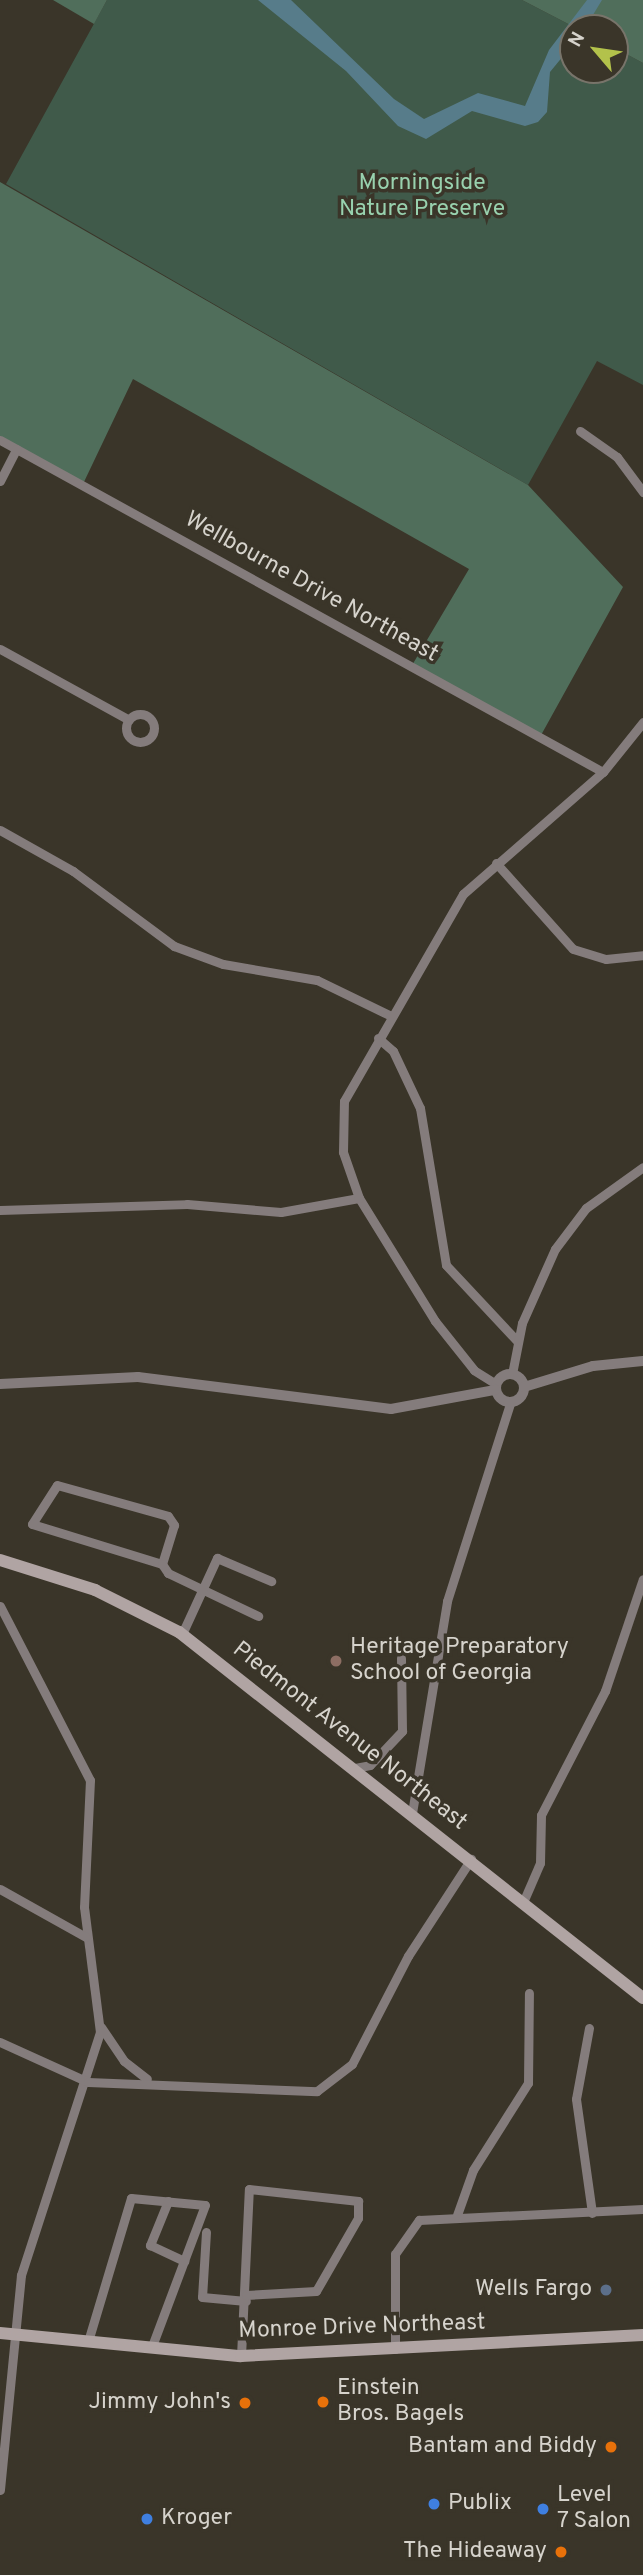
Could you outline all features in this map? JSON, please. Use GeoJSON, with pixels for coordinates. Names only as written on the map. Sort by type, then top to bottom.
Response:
{"type":"FeatureCollection","features":[{"type":"Feature","properties":{"kind":"main road","name":"Piedmont Avenue Northeast"},"geometry":{"type":"LineString","coordinates":[[0,1560],[127,1603],[182,1634],[471,1858],[643,1998]]}},
{"type":"Feature","properties":{"kind":"main road","name":"Monroe Drive Northeast"},"geometry":{"type":"LineString","coordinates":[[6,2333],[89,2338],[241,2356],[643,2335]]}},
{"type":"Feature","properties":{"kind":"street"},"geometry":{"type":"LineString","coordinates":[[580,431],[617,457],[643,492]]}},
{"type":"Feature","properties":{"kind":"street","name":"Wellbourne Drive Northeast"},"geometry":{"type":"LineString","coordinates":[[0,440],[603,772]]}},
{"type":"Feature","properties":{"kind":"street"},"geometry":{"type":"LineString","coordinates":[[0,481],[16,449]]}},
{"type":"Feature","properties":{"kind":"street"},"geometry":{"type":"LineString","coordinates":[[0,649],[129,720]]}},
{"type":"Feature","properties":{"kind":"street"},"geometry":{"type":"LineString","coordinates":[[509,1403],[496,1387],[474,1370],[435,1321],[359,1198],[343,1152],[341,1117],[350,1086],[463,894],[603,772],[643,722]]}},
{"type":"Feature","properties":{"kind":"street"},"geometry":{"type":"LineString","coordinates":[[0,830],[73,871],[174,946],[223,964],[317,980],[391,1016]]}},
{"type":"Feature","properties":{"kind":"street"},"geometry":{"type":"LineString","coordinates":[[496,863],[573,949],[606,959],[643,956]]}},
{"type":"Feature","properties":{"kind":"street"},"geometry":{"type":"LineString","coordinates":[[378,1038],[393,1051],[420,1108],[446,1265],[517,1341]]}},
{"type":"Feature","properties":{"kind":"street"},"geometry":{"type":"LineString","coordinates":[[0,1384],[138,1377],[391,1409],[496,1387],[512,1374],[517,1341],[537,1283],[568,1229],[603,1192],[643,1167]]}},
{"type":"Feature","properties":{"kind":"street"},"geometry":{"type":"LineString","coordinates":[[0,1209],[187,1204],[281,1212],[359,1198]]}},
{"type":"Feature","properties":{"kind":"street"},"geometry":{"type":"LineString","coordinates":[[412,1813],[447,1601],[509,1403],[524,1387],[593,1366],[643,1361]]}},
{"type":"Feature","properties":{"kind":"street"},"geometry":{"type":"LineString","coordinates":[[512,1374],[524,1387]]}},
{"type":"Feature","properties":{"kind":"street"},"geometry":{"type":"LineString","coordinates":[[162,1564],[172,1519],[137,1506],[57,1485],[32,1524],[162,1564],[202,1591],[258,1616]]}},
{"type":"Feature","properties":{"kind":"street"},"geometry":{"type":"LineString","coordinates":[[182,1634],[217,1558],[271,1581]]}},
{"type":"Feature","properties":{"kind":"street"},"geometry":{"type":"LineString","coordinates":[[524,1900],[540,1863],[541,1815],[605,1691],[643,1579]]}},
{"type":"Feature","properties":{"kind":"street"},"geometry":{"type":"LineString","coordinates":[[0,1606],[90,1780],[86,1937],[100,2026],[88,2082],[35,2220],[6,2333],[0,2490]]}},
{"type":"Feature","properties":{"kind":"street"},"geometry":{"type":"LineString","coordinates":[[355,1768],[370,1765],[402,1731],[401,1658]]}},
{"type":"Feature","properties":{"kind":"street"},"geometry":{"type":"LineString","coordinates":[[0,2042],[88,2082],[148,2080],[297,2094],[334,2082],[352,2063],[408,1956],[471,1858]]}},
{"type":"Feature","properties":{"kind":"street"},"geometry":{"type":"LineString","coordinates":[[0,1889],[86,1937]]}},
{"type":"Feature","properties":{"kind":"street"},"geometry":{"type":"LineString","coordinates":[[457,2215],[473,2170],[528,2083],[529,1993]]}},
{"type":"Feature","properties":{"kind":"street"},"geometry":{"type":"LineString","coordinates":[[100,2026],[124,2061],[148,2080]]}},
{"type":"Feature","properties":{"kind":"street"},"geometry":{"type":"LineString","coordinates":[[589,2028],[576,2099],[592,2213]]}},
{"type":"Feature","properties":{"kind":"street"},"geometry":{"type":"LineString","coordinates":[[206,2232],[202,2297],[246,2298],[316,2291],[358,2218],[358,2201],[248,2189],[246,2298],[241,2356]]}},
{"type":"Feature","properties":{"kind":"street"},"geometry":{"type":"LineString","coordinates":[[89,2338],[131,2198],[205,2205],[152,2346]]}},
{"type":"Feature","properties":{"kind":"street"},"geometry":{"type":"LineString","coordinates":[[168,2201],[150,2245],[184,2261]]}},
{"type":"Feature","properties":{"kind":"street"},"geometry":{"type":"LineString","coordinates":[[396,2349],[392,2300],[400,2242],[419,2220],[457,2215],[592,2213],[643,2209]]}},
{"type":"Feature","properties":{"kind":"green space"},"geometry":{"type":"Polygon","coordinates":[[[53,0],[107,0],[94,24],[53,0]]]}},
{"type":"Feature","properties":{"kind":"green space","name":"Morningside Nature Preserve"},"geometry":{"type":"Polygon","coordinates":[[[107,0],[522,0],[559,19],[559,84],[629,84],[629,56],[643,63],[643,385],[597,361],[528,485],[6,184],[107,0]]]}},
{"type":"Feature","properties":{"kind":"green space"},"geometry":{"type":"Polygon","coordinates":[[[522,0],[643,0],[643,63],[629,56],[629,14],[559,14],[559,19],[522,0]]]}},
{"type":"Feature","properties":{"kind":"green space"},"geometry":{"type":"Polygon","coordinates":[[[0,182],[528,485],[623,587],[540,737],[411,667],[469,569],[133,379],[83,484],[0,439],[0,182]]]}},
{"type":"Feature","properties":{"kind":"water"},"geometry":{"type":"Polygon","coordinates":[[[258,0],[291,0],[394,99],[424,119],[478,93],[525,106],[549,50],[559,37],[559,61],[550,72],[547,112],[538,122],[525,126],[472,111],[426,139],[398,126],[346,71],[258,0]]]}},
{"type":"Feature","properties":{"kind":"water"},"geometry":{"type":"Polygon","coordinates":[[[587,0],[602,0],[594,14],[576,14],[587,0]]]}},
{"type":"Feature","properties":{"kind":"place","name":"Heritage Preparatory School of Georgia"},"geometry":{"type":"Point","coordinates":[336,1661]}},
{"type":"Feature","properties":{"kind":"place","name":"Wells Fargo"},"geometry":{"type":"Point","coordinates":[606,2290]}},
{"type":"Feature","properties":{"kind":"place","name":"Einstein Bros. Bagels"},"geometry":{"type":"Point","coordinates":[323,2402]}},
{"type":"Feature","properties":{"kind":"place","name":"Jimmy John's"},"geometry":{"type":"Point","coordinates":[245,2403]}},
{"type":"Feature","properties":{"kind":"place","name":"Bantam and Biddy"},"geometry":{"type":"Point","coordinates":[611,2447]}},
{"type":"Feature","properties":{"kind":"place","name":"Publix"},"geometry":{"type":"Point","coordinates":[434,2504]}},
{"type":"Feature","properties":{"kind":"place","name":"Level 7 Salon"},"geometry":{"type":"Point","coordinates":[543,2509]}},
{"type":"Feature","properties":{"kind":"place","name":"Kroger"},"geometry":{"type":"Point","coordinates":[147,2519]}},
{"type":"Feature","properties":{"kind":"place","name":"The Hideaway"},"geometry":{"type":"Point","coordinates":[561,2552]}}]}
